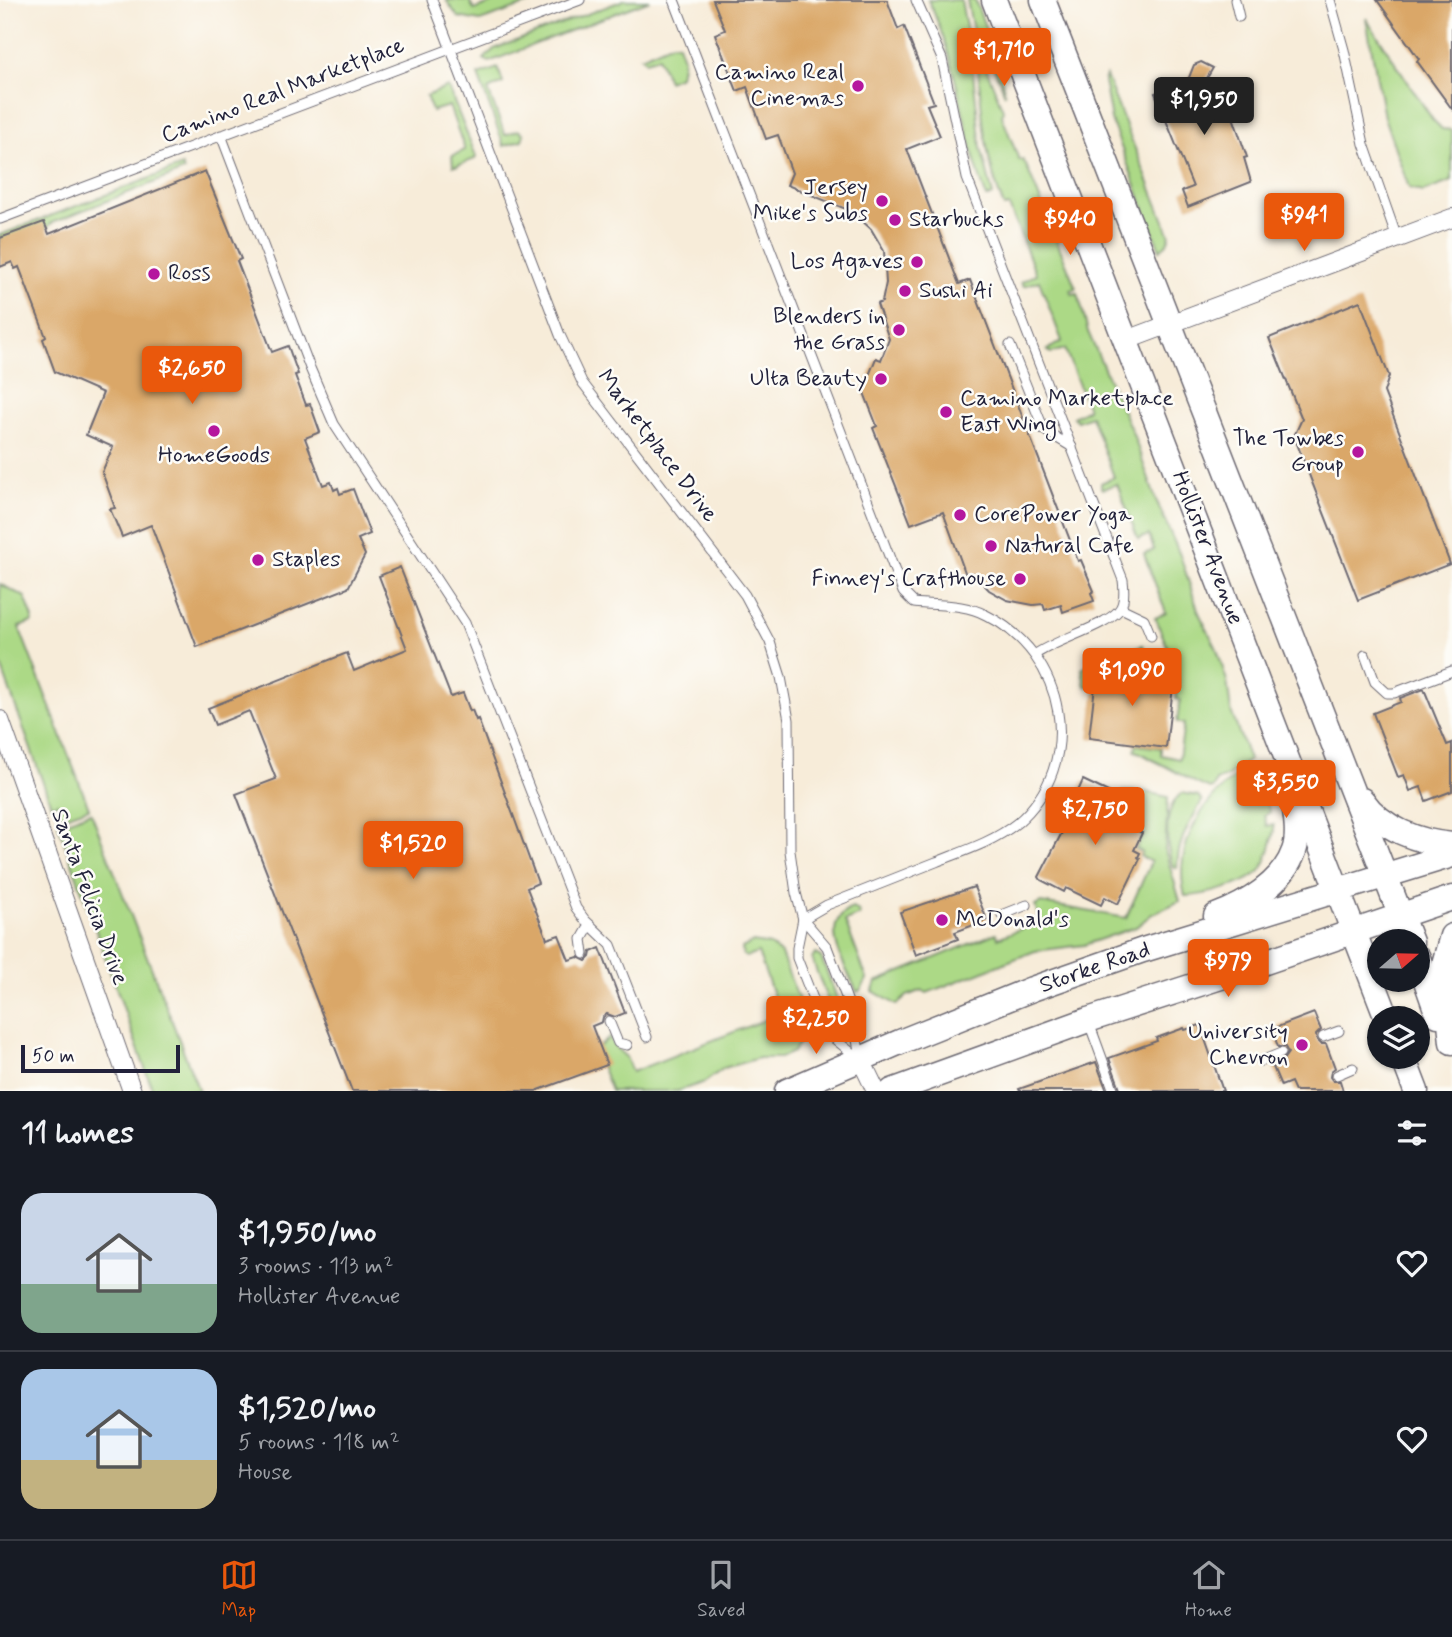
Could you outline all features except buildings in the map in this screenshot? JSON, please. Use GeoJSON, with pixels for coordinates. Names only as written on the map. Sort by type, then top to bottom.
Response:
{"type":"FeatureCollection","features":[{"type":"Feature","properties":{"kind":"main road","name":"Hollister Avenue"},"geometry":{"type":"LineString","coordinates":[[994,0],[1382,1006]]}},
{"type":"Feature","properties":{"kind":"main road","name":"Hollister Avenue"},"geometry":{"type":"LineString","coordinates":[[1042,0],[1406,929]]}},
{"type":"Feature","properties":{"kind":"main road"},"geometry":{"type":"LineString","coordinates":[[1143,950],[1166,933],[1230,911],[1261,892],[1288,863],[1296,849],[1296,816],[1278,732]]}},
{"type":"Feature","properties":{"kind":"main road"},"geometry":{"type":"LineString","coordinates":[[1347,776],[1369,810],[1384,824],[1426,841],[1452,845]]}},
{"type":"Feature","properties":{"kind":"main road","name":"Storke Road"},"geometry":{"type":"LineString","coordinates":[[787,1091],[1032,989],[1143,950],[1452,855]]}},
{"type":"Feature","properties":{"kind":"main road","name":"Storke Road"},"geometry":{"type":"LineString","coordinates":[[892,1091],[1088,1020],[1452,898]]}},
{"type":"Feature","properties":{"kind":"main road"},"geometry":{"type":"LineString","coordinates":[[1452,936],[1444,964],[1452,1042]]}},
{"type":"Feature","properties":{"kind":"main road"},"geometry":{"type":"LineString","coordinates":[[1430,991],[1452,1051]]}},
{"type":"Feature","properties":{"kind":"main road"},"geometry":{"type":"LineString","coordinates":[[1407,1069],[1416,1091]]}},
{"type":"Feature","properties":{"kind":"street"},"geometry":{"type":"LineString","coordinates":[[1127,340],[1452,218]]}},
{"type":"Feature","properties":{"kind":"street","name":"Santa Felicia Drive"},"geometry":{"type":"LineString","coordinates":[[0,720],[132,1091]]}},
{"type":"Feature","properties":{"kind":"street"},"geometry":{"type":"LineString","coordinates":[[861,1060],[876,1091]]}},
{"type":"Feature","properties":{"kind":"lane","name":"Marketplace Drive"},"geometry":{"type":"LineString","coordinates":[[432,0],[561,335],[582,382],[746,595],[770,642],[781,677],[789,720],[790,851],[803,919],[797,958],[822,1025],[831,1037],[861,1060]]}},
{"type":"Feature","properties":{"kind":"lane","name":"Camino Real Marketplace"},"geometry":{"type":"LineString","coordinates":[[0,219],[580,0]]}},
{"type":"Feature","properties":{"kind":"lane"},"geometry":{"type":"LineString","coordinates":[[674,0],[903,592],[914,603],[957,606],[984,613],[1014,632],[1036,654],[1054,693],[1059,718],[1057,754],[1049,780],[1030,809],[1005,832],[827,905],[803,919]]}},
{"type":"Feature","properties":{"kind":"lane"},"geometry":{"type":"LineString","coordinates":[[916,0],[942,59],[967,178],[1124,580],[1125,591],[1121,608],[1111,619],[1049,645],[1036,654]]}},
{"type":"Feature","properties":{"kind":"lane"},"geometry":{"type":"LineString","coordinates":[[1235,0],[1239,17]]}},
{"type":"Feature","properties":{"kind":"lane"},"geometry":{"type":"LineString","coordinates":[[1330,0],[1344,50],[1364,144],[1397,238]]}},
{"type":"Feature","properties":{"kind":"lane"},"geometry":{"type":"LineString","coordinates":[[221,135],[328,410],[342,438],[465,623],[576,908],[614,952],[647,1037]]}},
{"type":"Feature","properties":{"kind":"lane"},"geometry":{"type":"LineString","coordinates":[[1010,345],[1044,430],[1072,447]]}},
{"type":"Feature","properties":{"kind":"lane"},"geometry":{"type":"LineString","coordinates":[[1121,608],[1144,619],[1152,636]]}},
{"type":"Feature","properties":{"kind":"lane"},"geometry":{"type":"LineString","coordinates":[[1365,655],[1375,682],[1387,693],[1394,693],[1452,671]]}},
{"type":"Feature","properties":{"kind":"lane"},"geometry":{"type":"LineString","coordinates":[[1002,915],[1027,905]]}},
{"type":"Feature","properties":{"kind":"lane","name":"Marketplace Drive"},"geometry":{"type":"LineString","coordinates":[[803,919],[827,947],[852,1013],[861,1060]]}},
{"type":"Feature","properties":{"kind":"lane"},"geometry":{"type":"LineString","coordinates":[[584,954],[582,939],[590,925]]}},
{"type":"Feature","properties":{"kind":"lane"},"geometry":{"type":"LineString","coordinates":[[1088,1020],[1114,1091]]}},
{"type":"Feature","properties":{"kind":"lane"},"geometry":{"type":"LineString","coordinates":[[609,1021],[618,1042],[627,1045]]}},
{"type":"Feature","properties":{"kind":"lane"},"geometry":{"type":"LineString","coordinates":[[1323,1037],[1339,1031]]}},
{"type":"Feature","properties":{"kind":"lane"},"geometry":{"type":"LineString","coordinates":[[1261,1061],[1281,1053]]}},
{"type":"Feature","properties":{"kind":"lane"},"geometry":{"type":"LineString","coordinates":[[1337,1075],[1353,1068]]}},
{"type":"Feature","properties":{"kind":"green space"},"geometry":{"type":"Polygon","coordinates":[[[446,0],[469,0],[474,10],[501,0],[540,0],[480,21],[458,17],[446,0]]]}},
{"type":"Feature","properties":{"kind":"green space"},"geometry":{"type":"Polygon","coordinates":[[[624,0],[650,0],[489,62],[484,59],[494,49],[624,0]]]}},
{"type":"Feature","properties":{"kind":"green space"},"geometry":{"type":"Polygon","coordinates":[[[928,0],[961,0],[971,54],[981,148],[993,195],[987,198],[947,48],[928,0]]]}},
{"type":"Feature","properties":{"kind":"green space"},"geometry":{"type":"Polygon","coordinates":[[[967,0],[975,0],[999,64],[1005,94],[988,53],[982,47],[976,47],[967,0]]]}},
{"type":"Feature","properties":{"kind":"green space"},"geometry":{"type":"Polygon","coordinates":[[[1366,18],[1433,120],[1442,129],[1452,130],[1452,181],[1423,192],[1409,188],[1384,117],[1366,18]]]}},
{"type":"Feature","properties":{"kind":"green space"},"geometry":{"type":"Polygon","coordinates":[[[672,43],[678,44],[683,58],[680,76],[668,81],[658,57],[646,61],[641,57],[672,43]]]}},
{"type":"Feature","properties":{"kind":"green space"},"geometry":{"type":"Polygon","coordinates":[[[980,53],[1019,160],[1023,160],[1026,165],[1076,288],[1071,290],[1072,294],[1078,293],[1088,332],[1133,434],[1227,681],[1231,711],[1249,760],[1228,776],[1216,781],[1210,789],[1135,751],[1136,745],[1161,748],[1161,755],[1179,759],[1184,724],[1177,722],[1180,700],[1176,699],[1178,680],[1167,677],[1170,653],[1155,618],[1166,613],[1144,554],[1154,550],[1149,535],[1138,539],[1117,484],[1101,488],[1101,483],[1114,477],[1091,416],[1077,421],[1073,417],[1088,409],[1065,349],[1051,353],[1047,350],[1062,341],[1039,281],[1024,286],[1021,282],[1036,274],[1009,206],[1004,207],[992,170],[982,112],[977,54],[980,53]]]}},
{"type":"Feature","properties":{"kind":"green space"},"geometry":{"type":"Polygon","coordinates":[[[498,68],[503,83],[488,90],[505,135],[518,130],[524,134],[522,140],[504,146],[478,75],[498,68]]]}},
{"type":"Feature","properties":{"kind":"green space"},"geometry":{"type":"Polygon","coordinates":[[[1106,76],[1170,236],[1160,250],[1111,120],[1104,81],[1106,76]]]}},
{"type":"Feature","properties":{"kind":"green space"},"geometry":{"type":"Polygon","coordinates":[[[448,87],[476,156],[475,159],[456,166],[453,166],[452,156],[465,150],[449,106],[432,111],[426,96],[448,87]]]}},
{"type":"Feature","properties":{"kind":"green space"},"geometry":{"type":"Polygon","coordinates":[[[182,166],[184,171],[53,222],[43,231],[0,246],[0,235],[182,166]]]}},
{"type":"Feature","properties":{"kind":"green space"},"geometry":{"type":"Polygon","coordinates":[[[0,584],[25,597],[33,618],[32,622],[19,627],[89,808],[62,817],[57,803],[51,805],[0,663],[0,584]]]}},
{"type":"Feature","properties":{"kind":"green space"},"geometry":{"type":"Polygon","coordinates":[[[1143,645],[1144,649],[1136,652],[1130,676],[1097,688],[1085,686],[1082,668],[1143,645]]]}},
{"type":"Feature","properties":{"kind":"green space"},"geometry":{"type":"Polygon","coordinates":[[[1249,768],[1255,771],[1270,812],[1264,815],[1267,826],[1274,825],[1272,842],[1264,863],[1253,877],[1234,885],[1213,892],[1185,896],[1183,858],[1196,822],[1219,791],[1249,768]]]}},
{"type":"Feature","properties":{"kind":"green space"},"geometry":{"type":"Polygon","coordinates":[[[1125,791],[1168,797],[1165,850],[1180,901],[1152,914],[1136,927],[1084,945],[1035,951],[927,993],[922,990],[907,996],[897,1005],[873,991],[876,982],[996,933],[998,938],[1040,921],[1035,906],[1041,903],[1126,918],[1151,862],[1140,856],[1142,852],[1136,849],[1144,832],[1130,826],[1139,806],[1121,797],[1125,791]]]}},
{"type":"Feature","properties":{"kind":"green space"},"geometry":{"type":"Polygon","coordinates":[[[1182,793],[1198,796],[1202,801],[1182,840],[1177,868],[1173,867],[1170,858],[1167,827],[1171,808],[1182,793]]]}},
{"type":"Feature","properties":{"kind":"green space"},"geometry":{"type":"Polygon","coordinates":[[[91,812],[199,1091],[153,1091],[58,824],[91,812]]]}},
{"type":"Feature","properties":{"kind":"green space"},"geometry":{"type":"Polygon","coordinates":[[[852,908],[860,915],[845,921],[867,979],[857,992],[837,947],[835,935],[836,924],[841,915],[852,908]]]}},
{"type":"Feature","properties":{"kind":"green space"},"geometry":{"type":"Polygon","coordinates":[[[753,942],[770,945],[781,954],[812,1034],[802,1038],[793,1052],[780,1058],[759,1058],[724,1068],[705,1082],[678,1091],[611,1091],[595,1050],[610,1037],[613,1045],[626,1057],[632,1072],[780,1014],[758,953],[746,957],[743,955],[742,948],[753,942]]]}},
{"type":"Feature","properties":{"kind":"green space"},"geometry":{"type":"Polygon","coordinates":[[[815,954],[821,957],[844,1016],[841,1022],[835,1020],[812,959],[815,954]]]}},
{"type":"Feature","properties":{"kind":"place","name":"Camino Real Cinemas"},"geometry":{"type":"Point","coordinates":[858,86]}},
{"type":"Feature","properties":{"kind":"place","name":"Jersey Mike's Subs"},"geometry":{"type":"Point","coordinates":[882,201]}},
{"type":"Feature","properties":{"kind":"place","name":"Starbucks"},"geometry":{"type":"Point","coordinates":[895,220]}},
{"type":"Feature","properties":{"kind":"place","name":"Los Agaves"},"geometry":{"type":"Point","coordinates":[917,262]}},
{"type":"Feature","properties":{"kind":"place","name":"Ross"},"geometry":{"type":"Point","coordinates":[154,274]}},
{"type":"Feature","properties":{"kind":"place","name":"Sushi Ai"},"geometry":{"type":"Point","coordinates":[905,291]}},
{"type":"Feature","properties":{"kind":"place","name":"Blenders in the Grass"},"geometry":{"type":"Point","coordinates":[899,330]}},
{"type":"Feature","properties":{"kind":"place","name":"Ulta Beauty"},"geometry":{"type":"Point","coordinates":[881,379]}},
{"type":"Feature","properties":{"kind":"place","name":"Camino Marketplace East Wing"},"geometry":{"type":"Point","coordinates":[946,412]}},
{"type":"Feature","properties":{"kind":"place","name":"HomeGoods"},"geometry":{"type":"Point","coordinates":[214,431]}},
{"type":"Feature","properties":{"kind":"place","name":"The Towbes Group"},"geometry":{"type":"Point","coordinates":[1358,452]}},
{"type":"Feature","properties":{"kind":"place","name":"CorePower Yoga"},"geometry":{"type":"Point","coordinates":[960,515]}},
{"type":"Feature","properties":{"kind":"place","name":"Natural Cafe"},"geometry":{"type":"Point","coordinates":[991,546]}},
{"type":"Feature","properties":{"kind":"place","name":"Staples"},"geometry":{"type":"Point","coordinates":[258,560]}},
{"type":"Feature","properties":{"kind":"place","name":"Finney's Crafthouse"},"geometry":{"type":"Point","coordinates":[1020,579]}},
{"type":"Feature","properties":{"kind":"place","name":"McDonald's"},"geometry":{"type":"Point","coordinates":[942,920]}},
{"type":"Feature","properties":{"kind":"place","name":"University Chevron"},"geometry":{"type":"Point","coordinates":[1302,1045]}}]}
